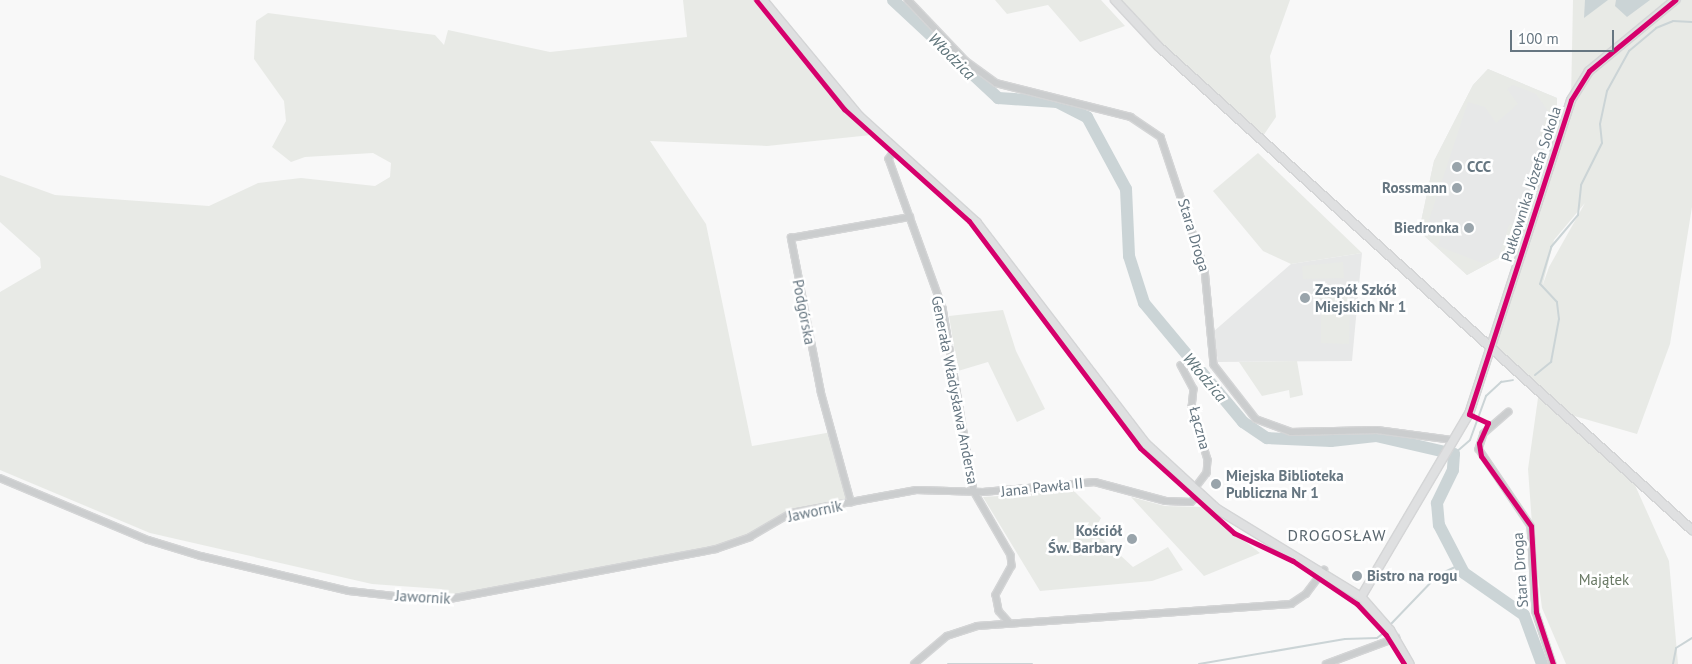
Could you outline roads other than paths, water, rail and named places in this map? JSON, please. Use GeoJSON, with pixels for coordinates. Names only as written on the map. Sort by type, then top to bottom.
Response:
{"type":"FeatureCollection","features":[{"type":"Feature","properties":{"kind":"street"},"geometry":{"type":"LineString","coordinates":[[764,0],[836,92],[977,223],[1116,410],[1196,492],[1250,531],[1324,570],[1361,597],[1396,638],[1410,664]]}},
{"type":"Feature","properties":{"kind":"street","name":"Stara Droga"},"geometry":{"type":"LineString","coordinates":[[908,0],[966,61],[996,83],[1131,117],[1161,137],[1205,269],[1214,365],[1256,419],[1291,432],[1377,430],[1451,443]]}},
{"type":"Feature","properties":{"kind":"street"},"geometry":{"type":"LineString","coordinates":[[1115,0],[1165,52],[1692,530]]}},
{"type":"Feature","properties":{"kind":"street","name":"Pułkownika Józefa Sokola"},"geometry":{"type":"LineString","coordinates":[[1361,597],[1469,414],[1571,100],[1589,71],[1675,0]]}},
{"type":"Feature","properties":{"kind":"street","name":"Generała Władysława Andersa"},"geometry":{"type":"LineString","coordinates":[[896,149],[889,159],[943,308],[974,491],[1011,555],[1012,566],[996,595],[999,611],[1009,622]]}},
{"type":"Feature","properties":{"kind":"street","name":"Podgórska"},"geometry":{"type":"LineString","coordinates":[[852,503],[821,394],[791,238],[910,217]]}},
{"type":"Feature","properties":{"kind":"street","name":"Łączna"},"geometry":{"type":"LineString","coordinates":[[1181,365],[1194,389],[1192,407],[1208,460],[1207,473],[1196,492]]}},
{"type":"Feature","properties":{"kind":"street","name":"Stara Droga"},"geometry":{"type":"LineString","coordinates":[[1509,412],[1484,434],[1479,449],[1531,526],[1536,612],[1553,664]]}},
{"type":"Feature","properties":{"kind":"street","name":"Jawornik"},"geometry":{"type":"LineString","coordinates":[[0,478],[148,540],[201,556],[349,591],[439,601],[716,549],[750,537],[791,514],[852,503]]}},
{"type":"Feature","properties":{"kind":"street","name":"Jana Pawła II"},"geometry":{"type":"LineString","coordinates":[[852,503],[916,490],[974,491],[1095,482],[1166,501],[1191,502],[1196,492]]}},
{"type":"Feature","properties":{"kind":"street"},"geometry":{"type":"LineString","coordinates":[[914,664],[947,636],[966,628],[1009,622],[1292,604],[1306,594],[1324,570]]}},
{"type":"Feature","properties":{"kind":"street"},"geometry":{"type":"LineString","coordinates":[[1326,664],[1396,638]]}},
{"type":"Feature","properties":{"kind":"waterway","name":"Włodzica"},"geometry":{"type":"LineString","coordinates":[[893,0],[998,98],[1057,102],[1087,117],[1126,189],[1129,256],[1144,303],[1243,422],[1267,438],[1331,441],[1376,436],[1454,454],[1453,470],[1437,503],[1439,525],[1464,573],[1524,615],[1542,664]]}},
{"type":"Feature","properties":{"kind":"waterway"},"geometry":{"type":"LineString","coordinates":[[1535,375],[1551,362],[1559,319],[1557,302],[1540,284],[1551,247],[1578,215],[1581,185],[1602,143],[1600,124],[1607,91],[1629,51],[1656,28],[1673,21],[1692,22]]}},
{"type":"Feature","properties":{"kind":"waterway"},"geometry":{"type":"LineString","coordinates":[[1454,454],[1470,440],[1486,396],[1501,382],[1513,380]]}},
{"type":"Feature","properties":{"kind":"waterway"},"geometry":{"type":"LineString","coordinates":[[1390,625],[1438,575],[1459,565]]}},
{"type":"Feature","properties":{"kind":"waterway"},"geometry":{"type":"LineString","coordinates":[[1199,664],[1345,639],[1377,638],[1386,631]]}},
{"type":"Feature","properties":{"kind":"waterway"},"geometry":{"type":"LineString","coordinates":[[1673,664],[1676,648],[1692,638]]}},
{"type":"Feature","properties":{"kind":"waterway"},"geometry":{"type":"LineString","coordinates":[[948,664],[1032,664]]}},
{"type":"Feature","properties":{"kind":"place","name":"CCC"},"geometry":{"type":"Point","coordinates":[1457,167]}},
{"type":"Feature","properties":{"kind":"place","name":"Rossmann"},"geometry":{"type":"Point","coordinates":[1457,188]}},
{"type":"Feature","properties":{"kind":"place","name":"Biedronka"},"geometry":{"type":"Point","coordinates":[1469,228]}},
{"type":"Feature","properties":{"kind":"place","name":"Zespół Szkół Miejskich Nr 1"},"geometry":{"type":"Point","coordinates":[1305,298]}},
{"type":"Feature","properties":{"kind":"place","name":"Miejska Biblioteka Publiczna Nr 1"},"geometry":{"type":"Point","coordinates":[1216,484]}},
{"type":"Feature","properties":{"kind":"place","name":"Kościół Św. Barbary"},"geometry":{"type":"Point","coordinates":[1132,539]}},
{"type":"Feature","properties":{"kind":"place","name":"Bistro na rogu"},"geometry":{"type":"Point","coordinates":[1357,576]}},
{"type":"Feature","properties":{"kind":"district","name":"DROGOSŁAW"},"geometry":{"type":"Point","coordinates":[1337,535]}},
{"type":"Feature","properties":{"kind":"park label","name":"Majątek"},"geometry":{"type":"Point","coordinates":[1604,580]}}]}
